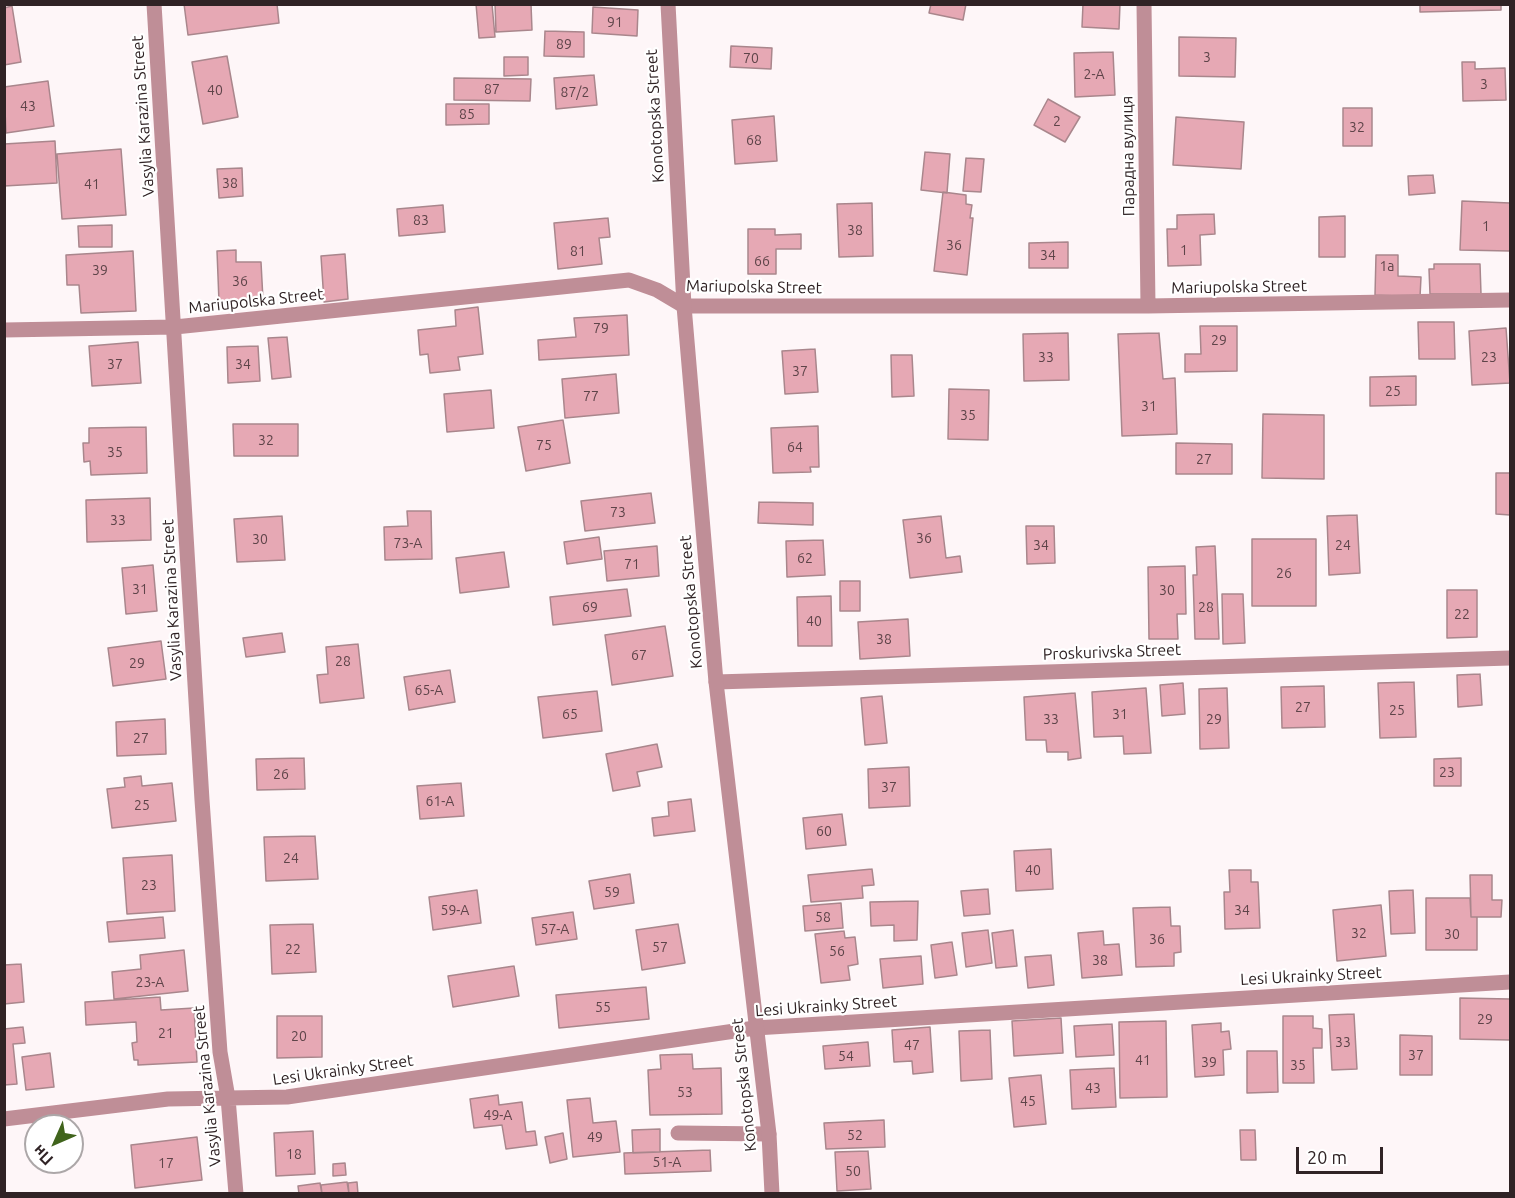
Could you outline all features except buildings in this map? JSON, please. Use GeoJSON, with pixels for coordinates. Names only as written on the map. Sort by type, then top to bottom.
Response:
{"type":"FeatureCollection","features":[{"type":"Feature","properties":{"kind":"street","name":"Vasylia Karazina Street"},"geometry":{"type":"LineString","coordinates":[[154,4],[202,801],[220,1052],[228,1098],[236,1194]]}},
{"type":"Feature","properties":{"kind":"street","name":"Konotopska Street"},"geometry":{"type":"LineString","coordinates":[[668,4],[684,306],[716,682],[769,1134],[772,1194]]}},
{"type":"Feature","properties":{"kind":"street","name":"Парадна вулиця"},"geometry":{"type":"LineString","coordinates":[[1144,4],[1148,306]]}},
{"type":"Feature","properties":{"kind":"street","name":"Mariupolska Street"},"geometry":{"type":"LineString","coordinates":[[4,330],[175,327],[629,280],[657,290],[684,306],[1148,306],[1510,300]]}},
{"type":"Feature","properties":{"kind":"street","name":"Proskurivska Street"},"geometry":{"type":"LineString","coordinates":[[716,682],[1510,658]]}},
{"type":"Feature","properties":{"kind":"street","name":"Lesi Ukrainky Street"},"geometry":{"type":"LineString","coordinates":[[4,1119],[168,1099],[287,1097],[755,1028],[1510,982]]}},
{"type":"Feature","properties":{"kind":"street"},"geometry":{"type":"LineString","coordinates":[[678,1133],[769,1134]]}}]}
